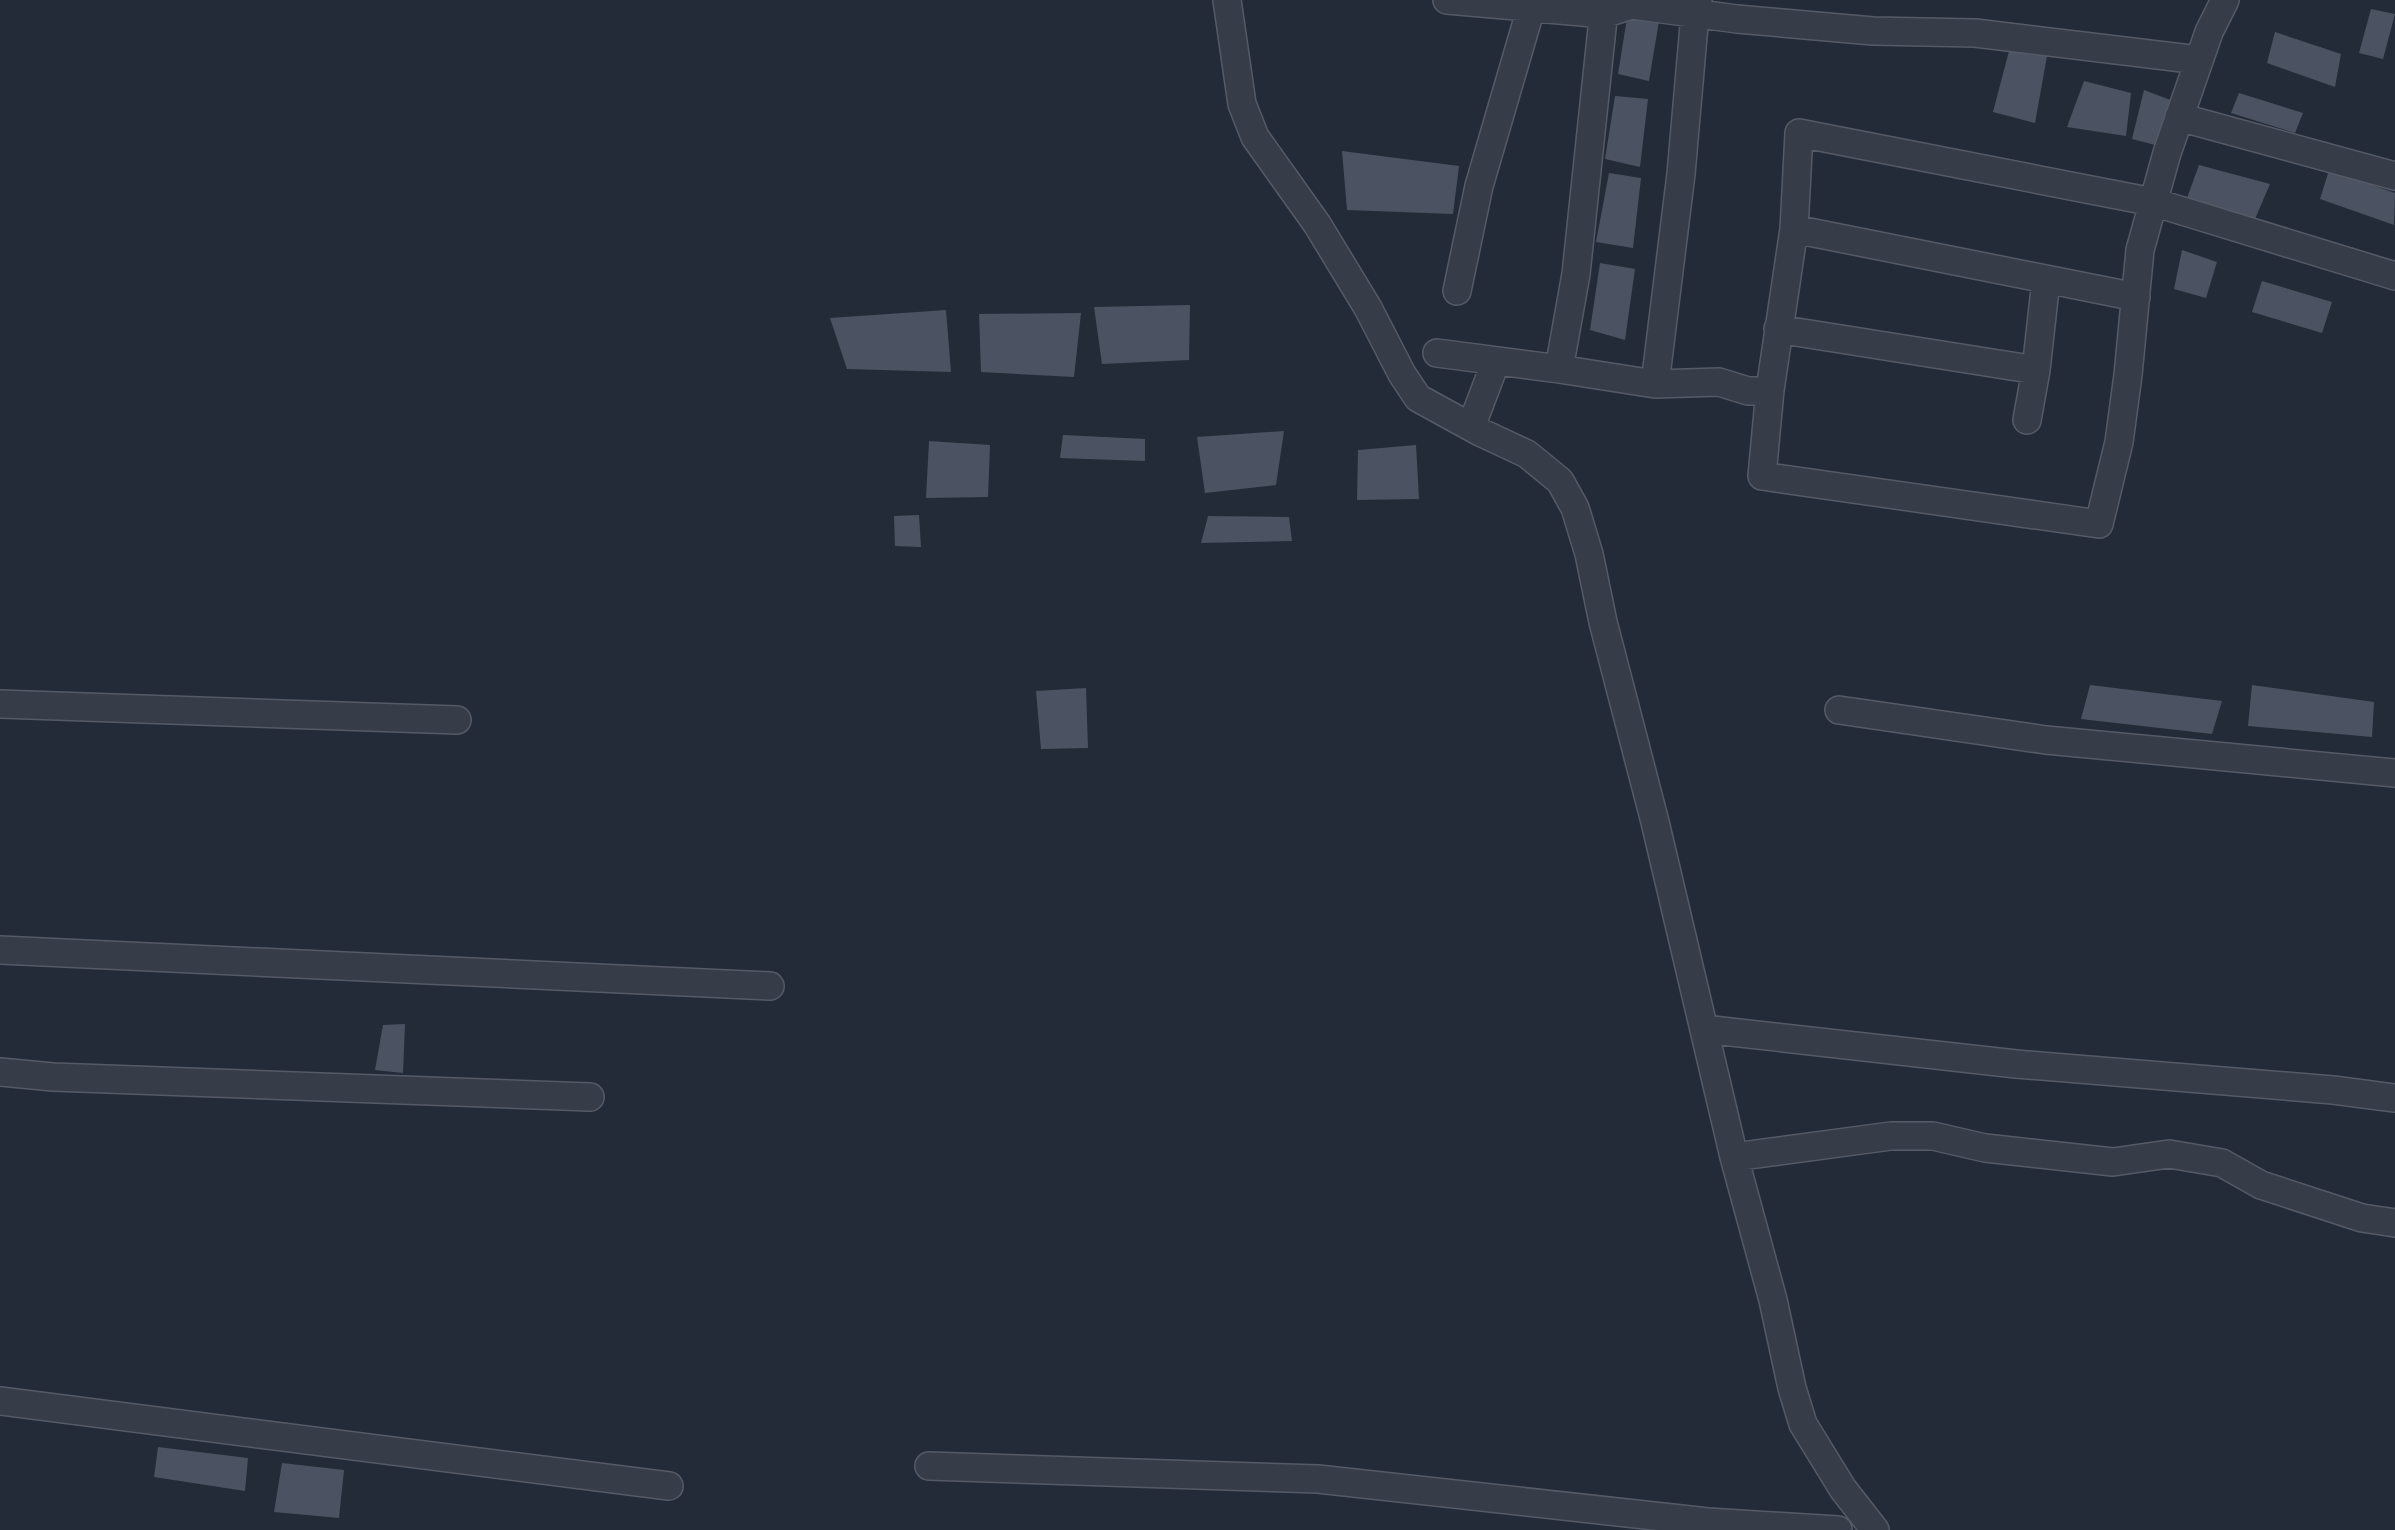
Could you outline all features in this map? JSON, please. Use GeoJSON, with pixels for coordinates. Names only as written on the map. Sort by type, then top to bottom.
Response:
{"type":"FeatureCollection","features":[{"type":"Feature","properties":{"kind":"street"},"geometry":{"type":"LineString","coordinates":[[1227,0],[1242,104],[1256,137],[1317,224],[1368,308],[1402,374],[1419,398],[1471,427],[1527,454],[1560,481],[1575,508],[1589,554],[1603,622],[1655,822],[1734,1157],[1773,1300],[1792,1388],[1803,1424],[1843,1489],[1875,1530]]}},
{"type":"Feature","properties":{"kind":"street"},"geometry":{"type":"LineString","coordinates":[[1448,0],[1531,8],[1632,5],[1696,7],[1873,31],[1975,33],[2199,60]]}},
{"type":"Feature","properties":{"kind":"street"},"geometry":{"type":"LineString","coordinates":[[2225,0],[2209,32],[2179,117],[2153,202],[2140,250],[2119,442],[2099,524],[1762,476],[1770,390],[1794,229],[1798,134],[2153,202],[2395,276]]}},
{"type":"Feature","properties":{"kind":"street"},"geometry":{"type":"LineString","coordinates":[[1559,369],[1576,274],[1604,7]]}},
{"type":"Feature","properties":{"kind":"street"},"geometry":{"type":"LineString","coordinates":[[1655,384],[1681,174],[1696,7]]}},
{"type":"Feature","properties":{"kind":"street"},"geometry":{"type":"LineString","coordinates":[[1457,291],[1479,186],[1531,8]]}},
{"type":"Feature","properties":{"kind":"street"},"geometry":{"type":"LineString","coordinates":[[2179,117],[2395,176]]}},
{"type":"Feature","properties":{"kind":"street"},"geometry":{"type":"LineString","coordinates":[[1794,229],[2136,297]]}},
{"type":"Feature","properties":{"kind":"street"},"geometry":{"type":"LineString","coordinates":[[2027,420],[2036,370],[2046,280]]}},
{"type":"Feature","properties":{"kind":"street"},"geometry":{"type":"LineString","coordinates":[[1779,329],[2036,370]]}},
{"type":"Feature","properties":{"kind":"street"},"geometry":{"type":"LineString","coordinates":[[1437,353],[1655,384],[1719,382],[1748,391],[1770,390]]}},
{"type":"Feature","properties":{"kind":"street"},"geometry":{"type":"LineString","coordinates":[[1471,427],[1496,361]]}},
{"type":"Feature","properties":{"kind":"street"},"geometry":{"type":"LineString","coordinates":[[0,704],[457,720]]}},
{"type":"Feature","properties":{"kind":"street"},"geometry":{"type":"LineString","coordinates":[[1839,710],[2046,740],[2395,773]]}},
{"type":"Feature","properties":{"kind":"street"},"geometry":{"type":"LineString","coordinates":[[0,950],[770,986]]}},
{"type":"Feature","properties":{"kind":"street"},"geometry":{"type":"LineString","coordinates":[[1704,1029],[2016,1064],[2333,1090],[2395,1098]]}},
{"type":"Feature","properties":{"kind":"street"},"geometry":{"type":"LineString","coordinates":[[0,1072],[53,1077],[590,1096]]}},
{"type":"Feature","properties":{"kind":"street"},"geometry":{"type":"LineString","coordinates":[[1734,1157],[1891,1136],[1933,1136],[1985,1148],[2113,1162],[2169,1154],[2222,1163],[2261,1185],[2362,1218],[2395,1223]]}},
{"type":"Feature","properties":{"kind":"street"},"geometry":{"type":"LineString","coordinates":[[0,1401],[669,1486]]}},
{"type":"Feature","properties":{"kind":"street"},"geometry":{"type":"LineString","coordinates":[[929,1466],[1318,1479],[1708,1522],[1838,1530]]}},
{"type":"Feature","properties":{"kind":"building"},"geometry":{"type":"Polygon","coordinates":[[[2371,9],[2395,14],[2383,59],[2359,53],[2371,9]]]}},
{"type":"Feature","properties":{"kind":"building"},"geometry":{"type":"Polygon","coordinates":[[[1628,12],[1659,21],[1649,81],[1618,74],[1628,12]]]}},
{"type":"Feature","properties":{"kind":"building"},"geometry":{"type":"Polygon","coordinates":[[[2275,32],[2341,54],[2335,87],[2267,63],[2275,32]]]}},
{"type":"Feature","properties":{"kind":"building"},"geometry":{"type":"Polygon","coordinates":[[[2009,51],[2047,56],[2035,123],[1993,112],[2009,51]]]}},
{"type":"Feature","properties":{"kind":"building"},"geometry":{"type":"Polygon","coordinates":[[[2084,81],[2131,93],[2126,136],[2067,127],[2084,81]]]}},
{"type":"Feature","properties":{"kind":"building"},"geometry":{"type":"Polygon","coordinates":[[[2144,90],[2173,101],[2159,146],[2132,139],[2144,90]]]}},
{"type":"Feature","properties":{"kind":"building"},"geometry":{"type":"Polygon","coordinates":[[[2239,93],[2303,113],[2295,133],[2231,113],[2239,93]]]}},
{"type":"Feature","properties":{"kind":"building"},"geometry":{"type":"Polygon","coordinates":[[[1615,96],[1648,99],[1640,167],[1605,159],[1615,96]]]}},
{"type":"Feature","properties":{"kind":"building"},"geometry":{"type":"Polygon","coordinates":[[[1342,151],[1459,166],[1453,214],[1347,210],[1342,151]]]}},
{"type":"Feature","properties":{"kind":"building"},"geometry":{"type":"Polygon","coordinates":[[[2199,165],[2270,184],[2255,219],[2187,198],[2199,165]]]}},
{"type":"Feature","properties":{"kind":"building"},"geometry":{"type":"Polygon","coordinates":[[[2329,170],[2395,193],[2394,225],[2320,199],[2329,170]]]}},
{"type":"Feature","properties":{"kind":"building"},"geometry":{"type":"Polygon","coordinates":[[[1609,173],[1641,178],[1633,248],[1596,242],[1609,173]]]}},
{"type":"Feature","properties":{"kind":"building"},"geometry":{"type":"Polygon","coordinates":[[[2182,250],[2217,262],[2206,298],[2174,289],[2182,250]]]}},
{"type":"Feature","properties":{"kind":"building"},"geometry":{"type":"Polygon","coordinates":[[[1600,263],[1635,269],[1625,340],[1590,330],[1600,263]]]}},
{"type":"Feature","properties":{"kind":"building"},"geometry":{"type":"Polygon","coordinates":[[[2262,281],[2332,302],[2322,333],[2252,312],[2262,281]]]}},
{"type":"Feature","properties":{"kind":"building"},"geometry":{"type":"Polygon","coordinates":[[[1190,305],[1189,360],[1102,364],[1094,307],[1190,305]]]}},
{"type":"Feature","properties":{"kind":"building"},"geometry":{"type":"Polygon","coordinates":[[[946,310],[951,372],[847,369],[830,318],[946,310]]]}},
{"type":"Feature","properties":{"kind":"building"},"geometry":{"type":"Polygon","coordinates":[[[1081,313],[1074,377],[981,372],[979,314],[1081,313]]]}},
{"type":"Feature","properties":{"kind":"building"},"geometry":{"type":"Polygon","coordinates":[[[1284,431],[1276,485],[1205,493],[1197,437],[1284,431]]]}},
{"type":"Feature","properties":{"kind":"building"},"geometry":{"type":"Polygon","coordinates":[[[1063,435],[1145,439],[1145,461],[1060,458],[1063,435]]]}},
{"type":"Feature","properties":{"kind":"building"},"geometry":{"type":"Polygon","coordinates":[[[929,441],[990,445],[988,497],[926,498],[929,441]]]}},
{"type":"Feature","properties":{"kind":"building"},"geometry":{"type":"Polygon","coordinates":[[[1416,445],[1419,499],[1357,500],[1358,450],[1416,445]]]}},
{"type":"Feature","properties":{"kind":"building"},"geometry":{"type":"Polygon","coordinates":[[[919,515],[921,547],[895,546],[894,516],[919,515]]]}},
{"type":"Feature","properties":{"kind":"building"},"geometry":{"type":"Polygon","coordinates":[[[1208,516],[1289,517],[1292,541],[1201,543],[1208,516]]]}},
{"type":"Feature","properties":{"kind":"building"},"geometry":{"type":"Polygon","coordinates":[[[2090,685],[2222,701],[2212,734],[2081,719],[2090,685]]]}},
{"type":"Feature","properties":{"kind":"building"},"geometry":{"type":"Polygon","coordinates":[[[2252,685],[2374,702],[2372,737],[2248,726],[2252,685]]]}},
{"type":"Feature","properties":{"kind":"building"},"geometry":{"type":"Polygon","coordinates":[[[1086,688],[1088,748],[1041,749],[1036,691],[1086,688]]]}},
{"type":"Feature","properties":{"kind":"building"},"geometry":{"type":"Polygon","coordinates":[[[405,1024],[403,1073],[375,1070],[383,1025],[405,1024]]]}},
{"type":"Feature","properties":{"kind":"building"},"geometry":{"type":"Polygon","coordinates":[[[158,1447],[248,1458],[245,1491],[154,1477],[158,1447]]]}},
{"type":"Feature","properties":{"kind":"building"},"geometry":{"type":"Polygon","coordinates":[[[282,1463],[344,1470],[339,1518],[274,1512],[282,1463]]]}}]}
